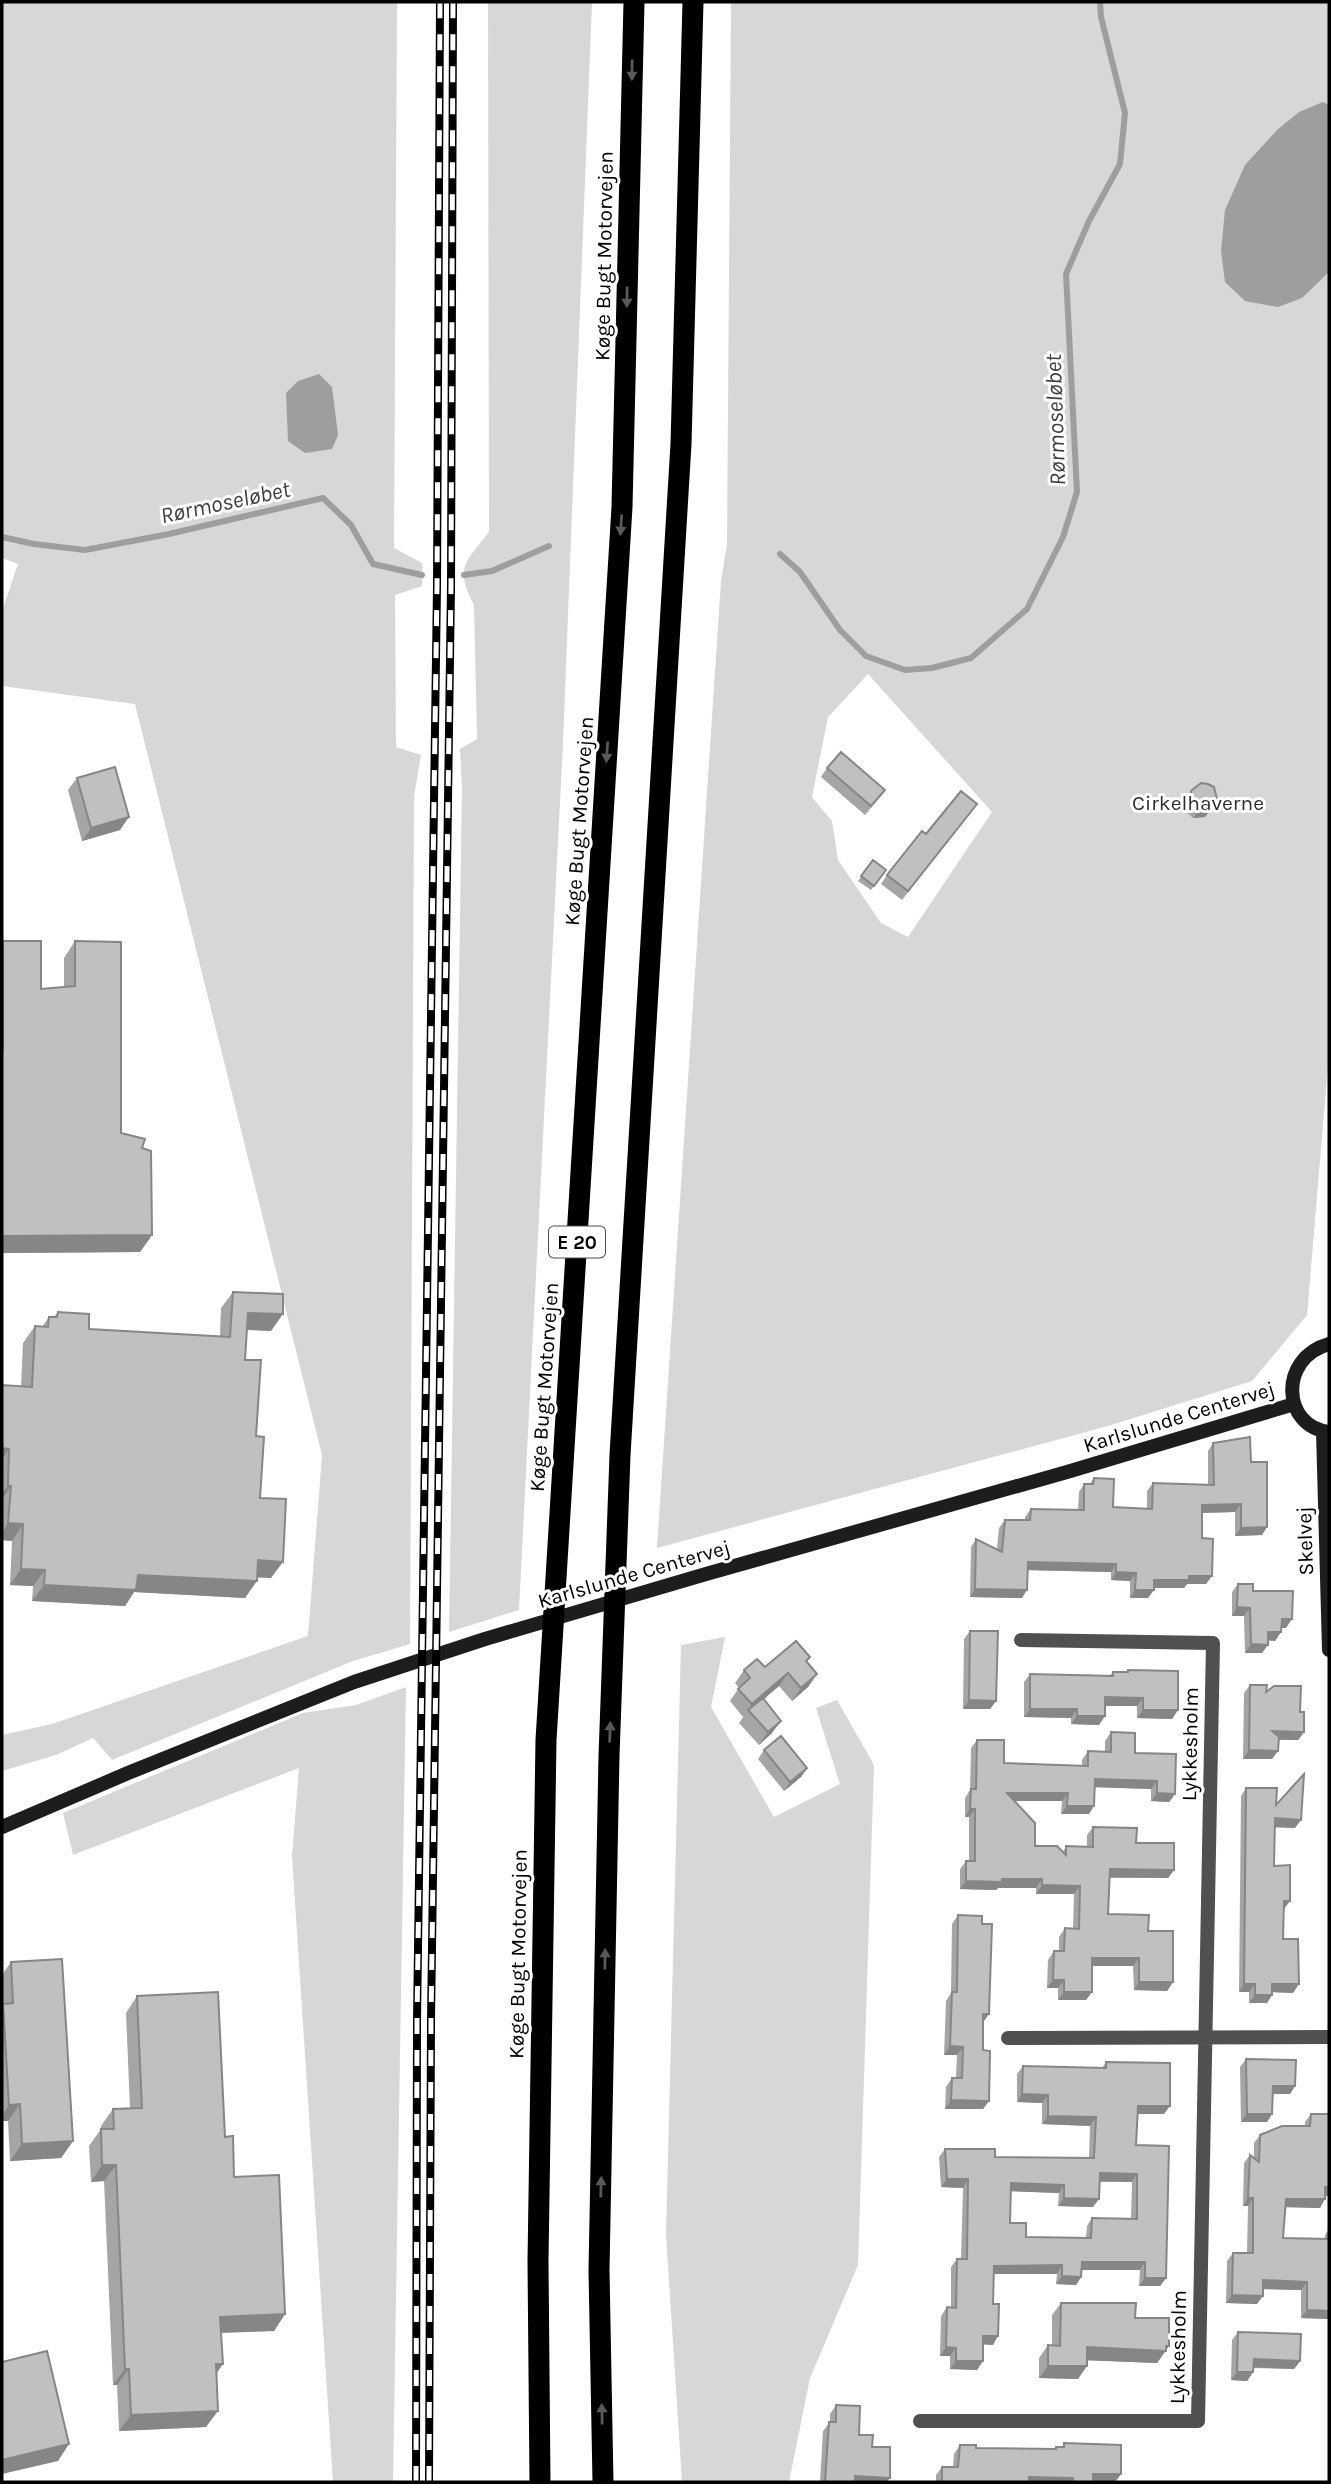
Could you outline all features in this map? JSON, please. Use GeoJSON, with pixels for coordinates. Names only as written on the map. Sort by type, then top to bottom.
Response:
{"type":"FeatureCollection","features":[{"type":"Feature","properties":{"kind":"highway","name":"Køge Bugt Motorvejen"},"geometry":{"type":"LineString","coordinates":[[540,2482],[538,2260],[546,1740],[622,507],[634,2]]}},
{"type":"Feature","properties":{"kind":"highway","name":"E 20"},"geometry":{"type":"LineString","coordinates":[[603,2482],[599,2270],[609,1770],[618,1510],[681,444],[693,2]]}},
{"type":"Feature","properties":{"kind":"street"},"geometry":{"type":"LineString","coordinates":[[1326,1432],[1310,1424],[1301,1415],[1294,1404],[1291,1385],[1299,1363],[1315,1348],[1329,1344]]}},
{"type":"Feature","properties":{"kind":"street","name":"Karlslunde Centervej"},"geometry":{"type":"LineString","coordinates":[[2,1828],[128,1773],[354,1682],[485,1639],[1294,1404]]}},
{"type":"Feature","properties":{"kind":"street","name":"Skelvej"},"geometry":{"type":"LineString","coordinates":[[1326,1432],[1329,1650]]}},
{"type":"Feature","properties":{"kind":"street","name":"Lykkesholm"},"geometry":{"type":"LineString","coordinates":[[920,2421],[1198,2421],[1213,1643],[1021,1640]]}},
{"type":"Feature","properties":{"kind":"street"},"geometry":{"type":"LineString","coordinates":[[1008,2038],[1329,2037]]}},
{"type":"Feature","properties":{"kind":"green space"},"geometry":{"type":"Polygon","coordinates":[[[2,2],[397,2],[394,548],[422,563],[422,586],[395,595],[396,747],[421,755],[414,796],[410,1644],[353,1661],[112,1760],[93,1738],[56,1755],[2,1771],[2,1735],[52,1724],[308,1636],[322,1455],[135,704],[2,686],[2,611],[18,564],[2,558],[2,2]]]}},
{"type":"Feature","properties":{"kind":"green space"},"geometry":{"type":"Polygon","coordinates":[[[488,2],[592,2],[563,743],[519,1610],[449,1632],[462,787],[460,749],[477,739],[474,605],[464,573],[469,558],[489,532],[488,2]]]}},
{"type":"Feature","properties":{"kind":"green space","name":"Cirkelhaverne"},"geometry":{"type":"Polygon","coordinates":[[[731,2],[1329,2],[1329,1054],[1307,1315],[1252,1381],[1108,1426],[657,1548],[721,581],[727,544],[731,2]],[[868,674],[828,717],[812,797],[832,821],[838,860],[881,923],[908,937],[992,812],[868,674]]]}},
{"type":"Feature","properties":{"kind":"green space"},"geometry":{"type":"Polygon","coordinates":[[[725,1637],[711,1707],[774,1817],[840,1784],[816,1708],[837,1700],[874,1765],[858,2265],[810,2378],[789,2482],[682,2482],[666,2235],[681,1645],[725,1637]]]}},
{"type":"Feature","properties":{"kind":"green space"},"geometry":{"type":"Polygon","coordinates":[[[406,1687],[393,2482],[333,2482],[292,1856],[299,1768],[73,1855],[63,1813],[303,1713],[356,1705],[406,1687]]]}},
{"type":"Feature","properties":{"kind":"shaded area"},"geometry":{"type":"Polygon","coordinates":[[[1323,102],[1329,105],[1329,272],[1302,298],[1278,307],[1245,301],[1225,282],[1221,251],[1225,210],[1245,165],[1277,130],[1299,112],[1323,102]]]}},
{"type":"Feature","properties":{"kind":"shaded area"},"geometry":{"type":"Polygon","coordinates":[[[319,374],[332,387],[338,435],[332,449],[305,453],[288,441],[286,393],[298,381],[319,374]]]}},
{"type":"Feature","properties":{"kind":"building"},"geometry":{"type":"Polygon","coordinates":[[[841,752],[885,790],[871,806],[827,768],[841,752]]]}},
{"type":"Feature","properties":{"kind":"building"},"geometry":{"type":"Polygon","coordinates":[[[115,767],[129,817],[91,828],[77,778],[115,767]]]}},
{"type":"Feature","properties":{"kind":"building"},"geometry":{"type":"Polygon","coordinates":[[[1201,783],[1214,787],[1217,799],[1211,809],[1199,810],[1191,802],[1191,791],[1201,783]]]}},
{"type":"Feature","properties":{"kind":"building"},"geometry":{"type":"Polygon","coordinates":[[[961,791],[977,804],[908,891],[887,875],[922,831],[926,834],[961,791]]]}},
{"type":"Feature","properties":{"kind":"building"},"geometry":{"type":"Polygon","coordinates":[[[873,860],[886,870],[874,886],[861,876],[873,860]]]}},
{"type":"Feature","properties":{"kind":"building"},"geometry":{"type":"Polygon","coordinates":[[[3,941],[41,941],[41,989],[75,986],[75,941],[121,942],[121,1133],[145,1139],[142,1148],[151,1151],[152,1235],[2,1236],[3,941]]]}},
{"type":"Feature","properties":{"kind":"building"},"geometry":{"type":"Polygon","coordinates":[[[233,1292],[283,1294],[283,1314],[248,1313],[245,1360],[261,1360],[256,1436],[264,1437],[260,1498],[286,1499],[283,1562],[258,1560],[257,1581],[138,1575],[136,1590],[44,1585],[45,1570],[21,1569],[23,1524],[8,1523],[11,1486],[8,1486],[9,1449],[2,1448],[2,1385],[32,1387],[35,1326],[48,1327],[49,1317],[57,1317],[58,1312],[89,1314],[89,1329],[230,1337],[233,1292]]]}},
{"type":"Feature","properties":{"kind":"building"},"geometry":{"type":"Polygon","coordinates":[[[1250,1437],[1251,1462],[1267,1462],[1267,1527],[1241,1528],[1241,1504],[1202,1505],[1202,1538],[1213,1539],[1212,1576],[1189,1576],[1189,1580],[1154,1580],[1154,1590],[1135,1590],[1136,1573],[1116,1572],[1116,1564],[1028,1562],[1027,1590],[975,1589],[976,1539],[1002,1552],[1005,1520],[1030,1520],[1031,1509],[1084,1510],[1084,1484],[1093,1484],[1094,1478],[1114,1479],[1113,1507],[1152,1509],[1153,1483],[1214,1485],[1213,1443],[1250,1437]]]}},
{"type":"Feature","properties":{"kind":"building"},"geometry":{"type":"Polygon","coordinates":[[[1238,1584],[1253,1584],[1253,1591],[1293,1591],[1292,1619],[1282,1619],[1281,1632],[1268,1632],[1268,1645],[1251,1644],[1250,1608],[1237,1607],[1238,1584]]]}},
{"type":"Feature","properties":{"kind":"building"},"geometry":{"type":"Polygon","coordinates":[[[970,1631],[998,1631],[996,1701],[969,1700],[970,1631]]]}},
{"type":"Feature","properties":{"kind":"building"},"geometry":{"type":"Polygon","coordinates":[[[796,1641],[810,1657],[806,1661],[817,1674],[801,1688],[788,1673],[752,1704],[738,1689],[750,1678],[744,1670],[757,1659],[765,1667],[796,1641]]]}},
{"type":"Feature","properties":{"kind":"building"},"geometry":{"type":"Polygon","coordinates":[[[1178,1671],[1178,1710],[1143,1710],[1143,1698],[1105,1697],[1105,1716],[1077,1716],[1077,1709],[1030,1709],[1030,1674],[1113,1676],[1113,1672],[1178,1671]]]}},
{"type":"Feature","properties":{"kind":"building"},"geometry":{"type":"Polygon","coordinates":[[[1250,1685],[1267,1685],[1266,1692],[1274,1686],[1301,1686],[1300,1712],[1304,1712],[1304,1732],[1272,1731],[1279,1737],[1278,1751],[1249,1750],[1250,1685]]]}},
{"type":"Feature","properties":{"kind":"building"},"geometry":{"type":"Polygon","coordinates":[[[763,1698],[781,1721],[768,1732],[748,1710],[763,1698]]]}},
{"type":"Feature","properties":{"kind":"building"},"geometry":{"type":"Polygon","coordinates":[[[1111,1732],[1135,1733],[1135,1753],[1176,1754],[1175,1794],[1157,1793],[1157,1781],[1095,1779],[1094,1806],[1067,1806],[1068,1793],[1007,1793],[1035,1823],[1035,1846],[1057,1846],[1066,1855],[1066,1846],[1093,1847],[1093,1827],[1137,1828],[1136,1843],[1174,1843],[1174,1870],[1110,1869],[1108,1914],[1149,1915],[1148,1931],[1173,1931],[1173,1982],[1139,1982],[1139,1958],[1092,1958],[1092,1992],[1064,1992],[1064,1980],[1053,1980],[1054,1951],[1064,1951],[1065,1928],[1079,1929],[1080,1886],[1042,1885],[1042,1879],[966,1881],[966,1861],[975,1861],[975,1809],[970,1809],[971,1789],[976,1789],[977,1740],[1004,1740],[1004,1763],[1088,1766],[1088,1751],[1111,1752],[1111,1732]]]}},
{"type":"Feature","properties":{"kind":"building"},"geometry":{"type":"Polygon","coordinates":[[[781,1736],[807,1768],[790,1782],[764,1750],[781,1736]]]}},
{"type":"Feature","properties":{"kind":"building"},"geometry":{"type":"Polygon","coordinates":[[[1304,1774],[1301,1820],[1275,1818],[1274,1866],[1290,1865],[1290,1901],[1284,1901],[1283,1939],[1298,1939],[1299,1984],[1272,1984],[1272,1995],[1255,1995],[1255,1984],[1244,1984],[1246,1788],[1277,1788],[1276,1805],[1304,1774]]]}},
{"type":"Feature","properties":{"kind":"building"},"geometry":{"type":"Polygon","coordinates":[[[958,1915],[982,1916],[982,1924],[992,1924],[989,2014],[983,2014],[983,2050],[990,2051],[989,2101],[951,2100],[952,2078],[962,2078],[963,2047],[950,2046],[952,1992],[957,1992],[958,1915]]]}},
{"type":"Feature","properties":{"kind":"building"},"geometry":{"type":"Polygon","coordinates":[[[62,1959],[73,2141],[22,2144],[20,2104],[9,2105],[3,2004],[13,2003],[11,1962],[62,1959]]]}},
{"type":"Feature","properties":{"kind":"building"},"geometry":{"type":"Polygon","coordinates":[[[218,1992],[225,2137],[233,2136],[234,2177],[279,2175],[285,2314],[220,2317],[223,2364],[216,2364],[218,2411],[131,2415],[129,2369],[125,2369],[116,2165],[102,2165],[101,2129],[114,2129],[113,2109],[142,2108],[137,1996],[218,1992]]]}},
{"type":"Feature","properties":{"kind":"building"},"geometry":{"type":"Polygon","coordinates":[[[1246,2059],[1296,2060],[1295,2086],[1273,2086],[1272,2114],[1247,2114],[1246,2059]]]}},
{"type":"Feature","properties":{"kind":"building"},"geometry":{"type":"Polygon","coordinates":[[[1106,2062],[1170,2063],[1170,2106],[1138,2106],[1136,2145],[1169,2146],[1166,2278],[1145,2278],[1145,2262],[1082,2262],[1081,2277],[1062,2276],[1062,2265],[994,2266],[993,2304],[999,2304],[998,2336],[983,2336],[983,2361],[956,2361],[956,2348],[946,2347],[947,2307],[956,2308],[957,2259],[967,2259],[968,2179],[947,2179],[945,2149],[995,2149],[995,2157],[1094,2158],[1096,2117],[1048,2116],[1048,2095],[1022,2094],[1023,2066],[1106,2068],[1106,2062]],[[1100,2173],[1099,2199],[1064,2198],[1064,2185],[1011,2183],[1010,2223],[1026,2223],[1026,2237],[1091,2238],[1092,2218],[1137,2219],[1137,2174],[1100,2173]]]}},
{"type":"Feature","properties":{"kind":"building"},"geometry":{"type":"Polygon","coordinates":[[[1311,2114],[1329,2114],[1329,2187],[1325,2187],[1325,2199],[1286,2199],[1283,2238],[1329,2239],[1329,2311],[1307,2310],[1307,2282],[1263,2280],[1263,2296],[1232,2295],[1233,2253],[1253,2253],[1253,2198],[1248,2198],[1250,2155],[1259,2162],[1260,2135],[1282,2126],[1310,2126],[1311,2114]]]}},
{"type":"Feature","properties":{"kind":"building"},"geometry":{"type":"Polygon","coordinates":[[[1061,2303],[1136,2303],[1135,2318],[1169,2318],[1169,2346],[1166,2346],[1166,2351],[1087,2347],[1087,2366],[1048,2366],[1048,2345],[1060,2346],[1061,2303]]]}},
{"type":"Feature","properties":{"kind":"building"},"geometry":{"type":"Polygon","coordinates":[[[1238,2332],[1301,2334],[1300,2361],[1254,2359],[1253,2372],[1237,2372],[1238,2332]]]}},
{"type":"Feature","properties":{"kind":"building"},"geometry":{"type":"Polygon","coordinates":[[[47,2351],[69,2444],[2,2460],[2,2362],[47,2351]]]}},
{"type":"Feature","properties":{"kind":"building"},"geometry":{"type":"Polygon","coordinates":[[[836,2405],[860,2406],[859,2435],[873,2435],[872,2447],[890,2447],[890,2478],[855,2476],[855,2482],[825,2482],[829,2422],[836,2422],[836,2405]]]}},
{"type":"Feature","properties":{"kind":"building"},"geometry":{"type":"Polygon","coordinates":[[[1064,2443],[1121,2445],[1121,2474],[1093,2474],[1093,2482],[1073,2482],[1073,2478],[1029,2477],[1029,2482],[942,2482],[942,2467],[958,2467],[960,2445],[976,2445],[976,2448],[1056,2449],[1064,2447],[1064,2443]]]}},
{"type":"Feature","properties":{"kind":"waterway","name":"Rørmoseløbet"},"geometry":{"type":"LineString","coordinates":[[780,554],[800,572],[840,630],[866,656],[905,670],[932,668],[971,658],[1027,609],[1063,537],[1077,492],[1066,274],[1089,221],[1120,164],[1125,113],[1101,17],[1100,2]]}},
{"type":"Feature","properties":{"kind":"waterway","name":"Rørmoseløbet"},"geometry":{"type":"LineString","coordinates":[[2,537],[85,550],[169,534],[323,498],[351,525],[373,564],[422,575]]}},
{"type":"Feature","properties":{"kind":"waterway","name":"Rørmoseløbet"},"geometry":{"type":"LineString","coordinates":[[464,575],[492,571],[549,546]]}},
{"type":"Feature","properties":{"kind":"railway"},"geometry":{"type":"LineString","coordinates":[[416,2482],[417,2020],[437,586],[440,2]]}},
{"type":"Feature","properties":{"kind":"railway"},"geometry":{"type":"LineString","coordinates":[[429,2482],[431,2020],[451,586],[453,2]]}}]}
